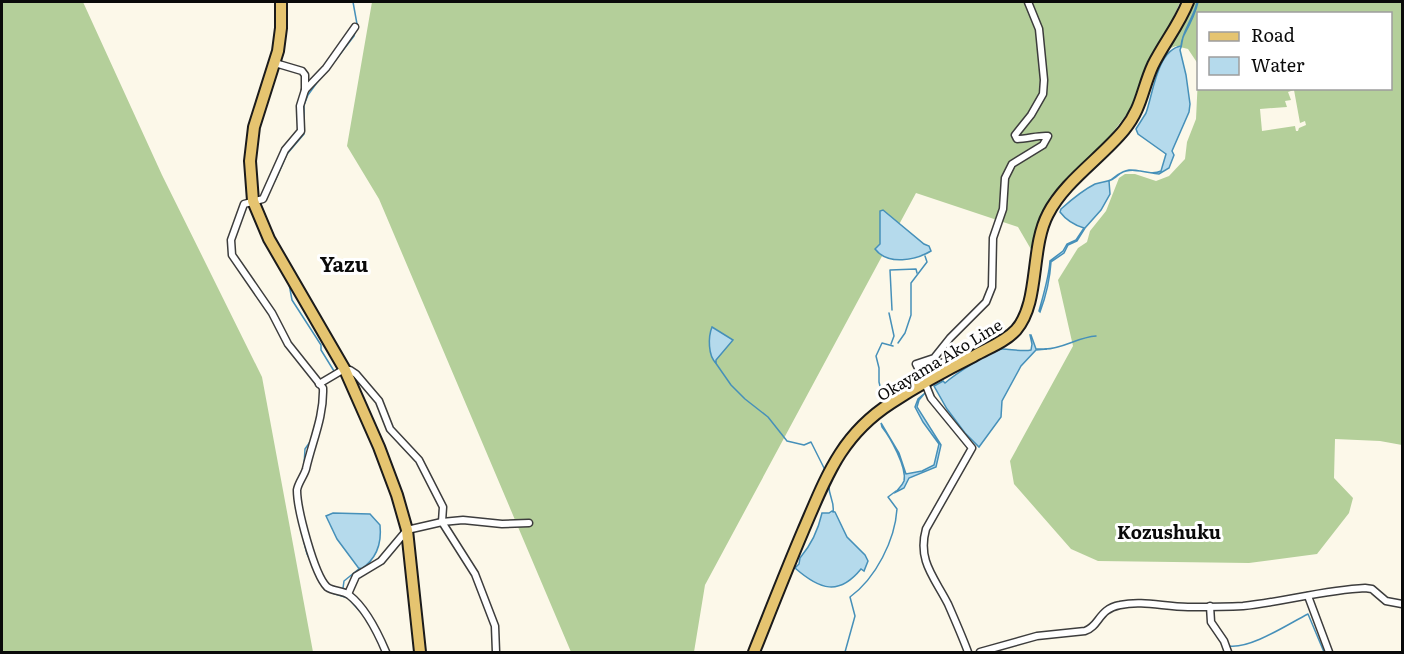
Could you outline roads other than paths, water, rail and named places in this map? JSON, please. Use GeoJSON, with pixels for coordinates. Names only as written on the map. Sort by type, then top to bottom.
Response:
{"type":"FeatureCollection","features":[{"type":"Feature","properties":{"kind":"main road"},"geometry":{"type":"LineString","coordinates":[[281,2],[281,28],[275,63],[255,127],[250,161],[253,201],[269,239],[379,447],[398,495],[407,530],[420,652]]}},
{"type":"Feature","properties":{"kind":"main road","name":"Okayama Ako Line"},"geometry":{"type":"LineString","coordinates":[[754,652],[817,494],[835,459],[863,424],[891,403],[1010,336],[1023,320],[1028,309],[1035,258],[1047,215],[1059,196],[1131,121],[1143,97],[1152,68],[1164,44],[1177,26],[1188,2]]}},
{"type":"Feature","properties":{"kind":"street"},"geometry":{"type":"LineString","coordinates":[[972,357],[964,353],[926,370],[919,370],[916,364],[934,358],[950,338],[986,302],[990,295],[993,238],[1002,209],[1005,178],[1012,164],[1047,141],[1048,136],[1045,135],[1034,138],[1015,138],[1042,94],[1044,80],[1039,29],[1028,2]]}},
{"type":"Feature","properties":{"kind":"street"},"geometry":{"type":"LineString","coordinates":[[305,90],[326,68],[355,27]]}},
{"type":"Feature","properties":{"kind":"street"},"geometry":{"type":"LineString","coordinates":[[275,63],[302,71],[305,75],[305,90],[300,106],[302,131],[285,150],[263,199],[244,204],[231,240],[232,255],[272,313],[288,344],[321,386],[321,421],[307,459],[305,472],[298,486],[309,549],[324,583],[334,591],[348,594],[374,625],[386,652]]}},
{"type":"Feature","properties":{"kind":"street"},"geometry":{"type":"LineString","coordinates":[[321,386],[338,373],[350,370],[356,374],[376,399],[390,429],[419,460],[443,507],[442,522],[474,574],[495,626],[496,652]]}},
{"type":"Feature","properties":{"kind":"street"},"geometry":{"type":"LineString","coordinates":[[924,383],[931,398],[972,448],[924,535],[927,567],[946,601],[968,652]]}},
{"type":"Feature","properties":{"kind":"street"},"geometry":{"type":"LineString","coordinates":[[348,594],[356,576],[381,561],[407,530],[463,520],[502,524],[530,523]]}},
{"type":"Feature","properties":{"kind":"street"},"geometry":{"type":"LineString","coordinates":[[980,652],[1037,636],[1092,629],[1101,613],[1118,605],[1144,601],[1188,607],[1242,606],[1365,588],[1372,589],[1386,601],[1402,604]]}},
{"type":"Feature","properties":{"kind":"street"},"geometry":{"type":"LineString","coordinates":[[1308,596],[1329,652]]}},
{"type":"Feature","properties":{"kind":"street"},"geometry":{"type":"LineString","coordinates":[[1210,606],[1211,622],[1224,641],[1228,652]]}},
{"type":"Feature","properties":{"kind":"water"},"geometry":{"type":"Polygon","coordinates":[[[1197,2],[1192,19],[1184,35],[1197,2]]]}},
{"type":"Feature","properties":{"kind":"water"},"geometry":{"type":"Polygon","coordinates":[[[1181,46],[1190,104],[1189,112],[1172,151],[1174,155],[1169,168],[1159,174],[1150,173],[1161,171],[1166,154],[1138,134],[1136,129],[1146,113],[1161,64],[1166,55],[1181,46]]]}},
{"type":"Feature","properties":{"kind":"water"},"geometry":{"type":"Polygon","coordinates":[[[1111,180],[1109,181],[1110,194],[1101,210],[1077,241],[1068,245],[1064,253],[1051,262],[1040,312],[1050,261],[1063,251],[1067,244],[1076,240],[1084,228],[1068,220],[1060,212],[1061,209],[1091,186],[1111,180]]]}},
{"type":"Feature","properties":{"kind":"water"},"geometry":{"type":"Polygon","coordinates":[[[883,210],[929,246],[931,251],[918,257],[902,260],[887,258],[875,249],[880,244],[880,211],[883,210]]]}},
{"type":"Feature","properties":{"kind":"water"},"geometry":{"type":"Polygon","coordinates":[[[712,327],[733,340],[716,363],[711,356],[709,346],[712,327]]]}},
{"type":"Feature","properties":{"kind":"water"},"geometry":{"type":"Polygon","coordinates":[[[1030,335],[1036,349],[1047,349],[1036,350],[1021,366],[1002,401],[1001,417],[979,447],[947,409],[934,386],[943,381],[945,383],[973,363],[998,350],[1031,350],[1030,335]]]}},
{"type":"Feature","properties":{"kind":"water"},"geometry":{"type":"Polygon","coordinates":[[[925,393],[917,407],[941,445],[936,467],[909,478],[904,488],[896,492],[904,481],[903,468],[881,423],[899,453],[906,474],[922,471],[934,465],[939,444],[915,407],[918,399],[925,393]]]}},
{"type":"Feature","properties":{"kind":"water"},"geometry":{"type":"Polygon","coordinates":[[[835,512],[847,537],[868,561],[864,571],[861,569],[845,583],[829,587],[813,581],[795,568],[814,537],[822,513],[835,512]]]}},
{"type":"Feature","properties":{"kind":"water"},"geometry":{"type":"Polygon","coordinates":[[[333,513],[370,514],[380,525],[377,550],[371,561],[360,570],[337,539],[326,516],[333,513]]]}},
{"type":"Feature","properties":{"kind":"waterway"},"geometry":{"type":"LineString","coordinates":[[353,2],[357,24]]}},
{"type":"Feature","properties":{"kind":"waterway"},"geometry":{"type":"LineString","coordinates":[[334,62],[355,32]]}},
{"type":"Feature","properties":{"kind":"waterway"},"geometry":{"type":"LineString","coordinates":[[275,181],[287,154],[304,134],[304,105],[321,77]]}},
{"type":"Feature","properties":{"kind":"waterway"},"geometry":{"type":"LineString","coordinates":[[271,229],[276,241]]}},
{"type":"Feature","properties":{"kind":"waterway"},"geometry":{"type":"LineString","coordinates":[[898,343],[905,333],[911,315],[911,283],[927,262],[925,256]]}},
{"type":"Feature","properties":{"kind":"waterway"},"geometry":{"type":"LineString","coordinates":[[892,310],[890,270],[916,269],[917,273]]}},
{"type":"Feature","properties":{"kind":"waterway"},"geometry":{"type":"LineString","coordinates":[[289,284],[292,300],[321,345],[321,350],[334,371]]}},
{"type":"Feature","properties":{"kind":"waterway"},"geometry":{"type":"LineString","coordinates":[[889,313],[894,336],[891,344]]}},
{"type":"Feature","properties":{"kind":"waterway"},"geometry":{"type":"LineString","coordinates":[[1045,349],[1096,336]]}},
{"type":"Feature","properties":{"kind":"waterway"},"geometry":{"type":"LineString","coordinates":[[882,394],[876,356],[882,343],[893,346]]}},
{"type":"Feature","properties":{"kind":"waterway"},"geometry":{"type":"LineString","coordinates":[[715,362],[731,385],[768,417],[787,441],[804,445],[811,442],[825,470]]}},
{"type":"Feature","properties":{"kind":"waterway"},"geometry":{"type":"LineString","coordinates":[[304,465],[305,449],[312,439]]}},
{"type":"Feature","properties":{"kind":"waterway"},"geometry":{"type":"LineString","coordinates":[[829,485],[833,512]]}},
{"type":"Feature","properties":{"kind":"waterway"},"geometry":{"type":"LineString","coordinates":[[845,652],[855,616],[850,597],[868,580],[888,545],[897,509],[888,497],[896,491]]}},
{"type":"Feature","properties":{"kind":"waterway"},"geometry":{"type":"LineString","coordinates":[[304,542],[311,562]]}},
{"type":"Feature","properties":{"kind":"waterway"},"geometry":{"type":"LineString","coordinates":[[343,588],[344,581],[360,568]]}},
{"type":"Feature","properties":{"kind":"waterway"},"geometry":{"type":"LineString","coordinates":[[332,593],[348,598],[364,616]]}},
{"type":"Feature","properties":{"kind":"waterway"},"geometry":{"type":"LineString","coordinates":[[1229,646],[1248,644],[1258,640],[1308,614],[1324,652]]}},
{"type":"Feature","properties":{"kind":"district","name":"Yazu"},"geometry":{"type":"Point","coordinates":[344,263]}},
{"type":"Feature","properties":{"kind":"district","name":"Kozushuku"},"geometry":{"type":"Point","coordinates":[1169,531]}}]}
